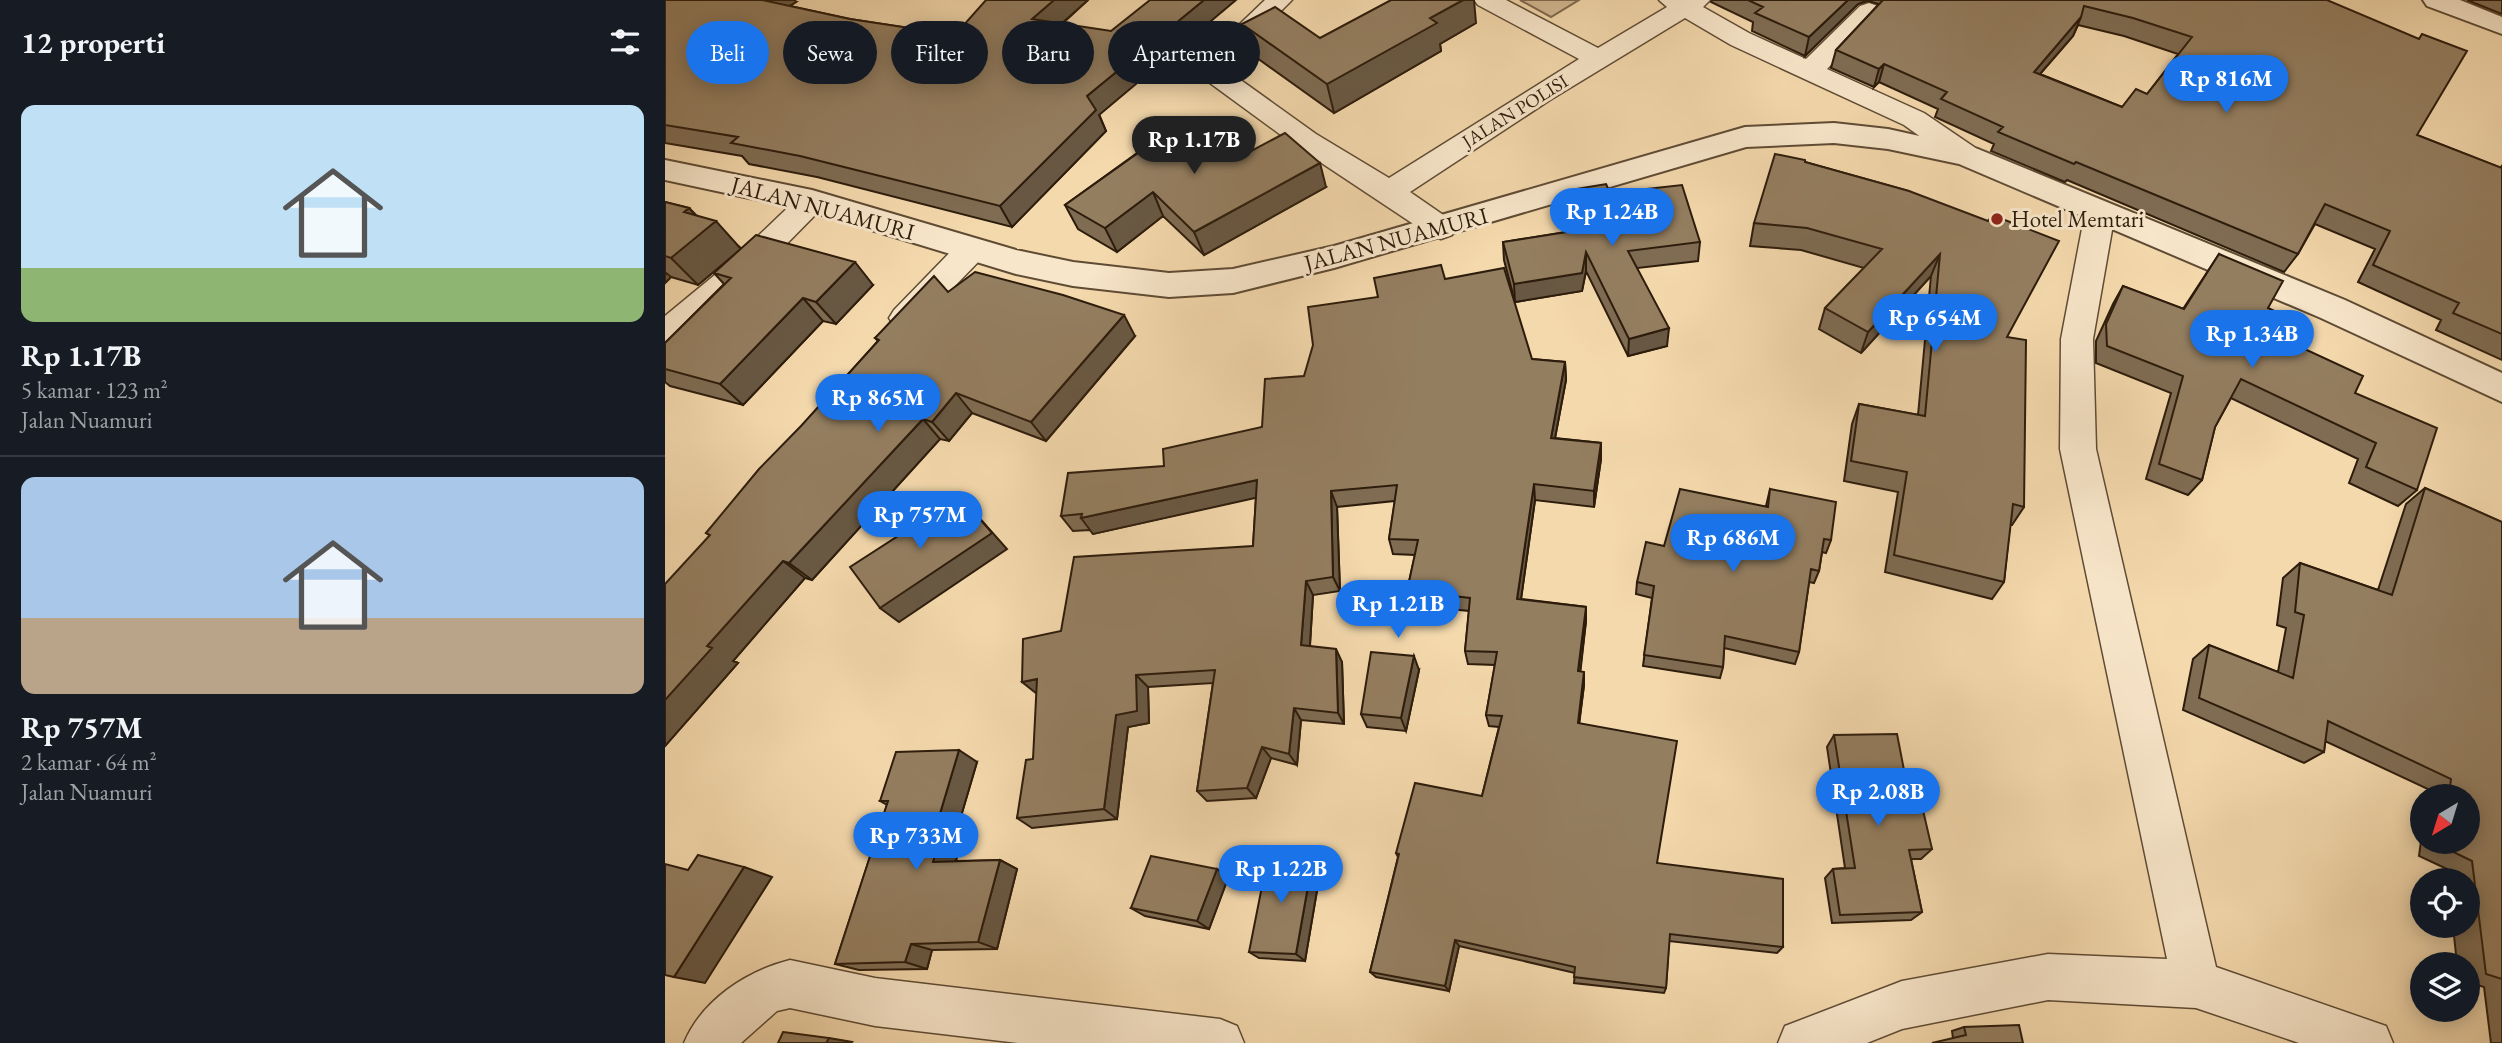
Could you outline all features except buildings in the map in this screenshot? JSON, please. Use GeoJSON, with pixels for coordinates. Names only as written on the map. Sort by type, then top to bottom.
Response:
{"type":"FeatureCollection","features":[{"type":"Feature","properties":{"kind":"street"},"geometry":{"type":"LineString","coordinates":[[1279,0],[1208,69],[1305,140],[1441,228]]}},
{"type":"Feature","properties":{"kind":"street"},"geometry":{"type":"LineString","coordinates":[[1487,0],[1599,59]]}},
{"type":"Feature","properties":{"kind":"street"},"geometry":{"type":"LineString","coordinates":[[2436,0],[2502,26]]}},
{"type":"Feature","properties":{"kind":"street"},"geometry":{"type":"LineString","coordinates":[[1685,2],[1740,38],[1914,119],[1967,156]]}},
{"type":"Feature","properties":{"kind":"street","name":"JALAN POLISI"},"geometry":{"type":"LineString","coordinates":[[1389,192],[1685,2]]}},
{"type":"Feature","properties":{"kind":"street"},"geometry":{"type":"LineString","coordinates":[[1810,70],[1869,11]]}},
{"type":"Feature","properties":{"kind":"street","name":"JALAN NUAMURI"},"geometry":{"type":"LineString","coordinates":[[669,175],[812,201],[1016,262],[1073,274],[1168,285],[1233,281],[1441,228],[1745,136],[1834,133],[1888,139],[1967,156],[2333,309],[2502,388]]}},
{"type":"Feature","properties":{"kind":"street"},"geometry":{"type":"LineString","coordinates":[[665,334],[744,268],[812,201]]}},
{"type":"Feature","properties":{"kind":"street"},"geometry":{"type":"LineString","coordinates":[[2100,213],[2077,339],[2078,449],[2196,984]]}},
{"type":"Feature","properties":{"kind":"street"},"geometry":{"type":"LineString","coordinates":[[887,337],[971,249]]}},
{"type":"Feature","properties":{"kind":"street"},"geometry":{"type":"LineString","coordinates":[[1802,1043],[1902,1005],[2048,977],[2196,984],[2369,1043]]}},
{"type":"Feature","properties":{"kind":"street"},"geometry":{"type":"LineString","coordinates":[[708,1043],[741,1009],[766,990],[790,984],[875,1002],[1220,1043]]}},
{"type":"Feature","properties":{"kind":"shaded area"},"geometry":{"type":"Polygon","coordinates":[[[1520,0],[1579,0],[1551,17],[1520,0]]]}},
{"type":"Feature","properties":{"kind":"place","name":"Hotel Memtari"},"geometry":{"type":"Point","coordinates":[1997,219]}}]}
